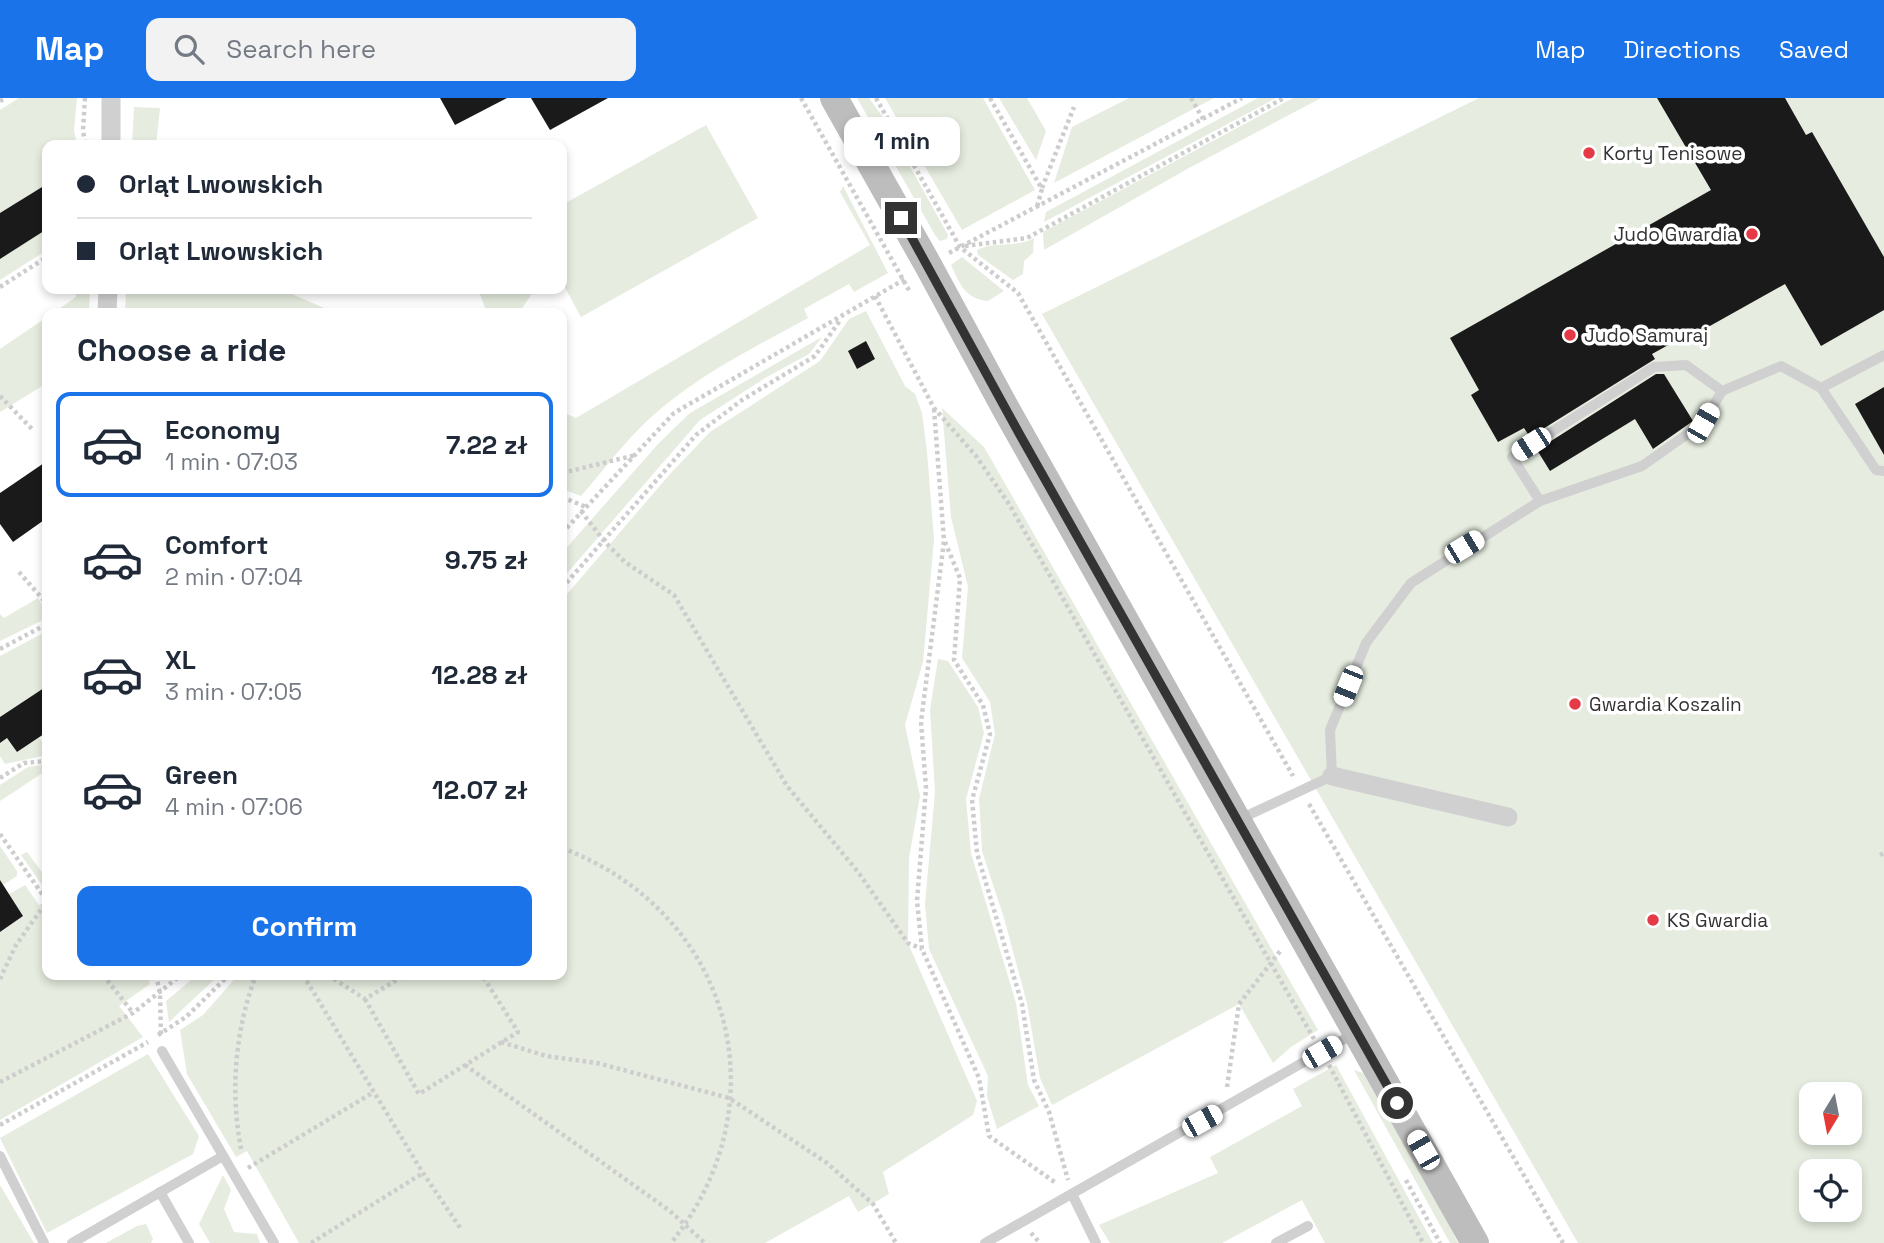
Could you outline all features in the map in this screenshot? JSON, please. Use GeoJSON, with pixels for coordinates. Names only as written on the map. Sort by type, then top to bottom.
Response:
{"type":"FeatureCollection","features":[{"type":"Feature","properties":{"kind":"main road"},"geometry":{"type":"LineString","coordinates":[[834,98],[1475,1243]]}},
{"type":"Feature","properties":{"kind":"street"},"geometry":{"type":"LineString","coordinates":[[111,98],[111,140]]}},
{"type":"Feature","properties":{"kind":"street"},"geometry":{"type":"LineString","coordinates":[[1332,776],[1508,817]]}},
{"type":"Feature","properties":{"kind":"lane"},"geometry":{"type":"LineString","coordinates":[[1821,388],[1884,355]]}},
{"type":"Feature","properties":{"kind":"lane"},"geometry":{"type":"LineString","coordinates":[[1540,502],[1512,457],[1588,406],[1654,367],[1686,365],[1722,391]]}},
{"type":"Feature","properties":{"kind":"lane"},"geometry":{"type":"LineString","coordinates":[[1237,821],[1332,776],[1330,730],[1335,717],[1366,643],[1410,583],[1540,502],[1642,466],[1703,423],[1722,391],[1781,366],[1821,388],[1876,470],[1884,471]]}},
{"type":"Feature","properties":{"kind":"lane"},"geometry":{"type":"LineString","coordinates":[[985,1243],[1357,1032]]}},
{"type":"Feature","properties":{"kind":"lane"},"geometry":{"type":"LineString","coordinates":[[162,1051],[274,1243]]}},
{"type":"Feature","properties":{"kind":"lane"},"geometry":{"type":"LineString","coordinates":[[0,1156],[44,1243]]}},
{"type":"Feature","properties":{"kind":"lane"},"geometry":{"type":"LineString","coordinates":[[72,1243],[223,1156]]}},
{"type":"Feature","properties":{"kind":"lane"},"geometry":{"type":"LineString","coordinates":[[160,1192],[188,1242]]}},
{"type":"Feature","properties":{"kind":"lane"},"geometry":{"type":"LineString","coordinates":[[1072,1194],[1096,1243]]}},
{"type":"Feature","properties":{"kind":"lane"},"geometry":{"type":"LineString","coordinates":[[1276,1243],[1308,1226]]}},
{"type":"Feature","properties":{"kind":"path"},"geometry":{"type":"LineString","coordinates":[[0,102],[6,98]]}},
{"type":"Feature","properties":{"kind":"path"},"geometry":{"type":"LineString","coordinates":[[84,140],[85,98]]}},
{"type":"Feature","properties":{"kind":"path"},"geometry":{"type":"LineString","coordinates":[[567,527],[674,413],[903,280],[801,98]]}},
{"type":"Feature","properties":{"kind":"path"},"geometry":{"type":"LineString","coordinates":[[876,98],[960,247],[1018,293],[1563,1243]]}},
{"type":"Feature","properties":{"kind":"path"},"geometry":{"type":"LineString","coordinates":[[990,98],[1042,189]]}},
{"type":"Feature","properties":{"kind":"path"},"geometry":{"type":"LineString","coordinates":[[1191,98],[1203,119]]}},
{"type":"Feature","properties":{"kind":"path"},"geometry":{"type":"LineString","coordinates":[[960,247],[1242,98]]}},
{"type":"Feature","properties":{"kind":"path"},"geometry":{"type":"LineString","coordinates":[[960,247],[1027,238],[1284,98]]}},
{"type":"Feature","properties":{"kind":"path"},"geometry":{"type":"LineString","coordinates":[[1037,208],[1074,107]]}},
{"type":"Feature","properties":{"kind":"path"},"geometry":{"type":"LineString","coordinates":[[0,287],[42,260]]}},
{"type":"Feature","properties":{"kind":"path"},"geometry":{"type":"LineString","coordinates":[[875,296],[934,408],[976,456],[1009,504],[1322,1052],[1423,1243]]}},
{"type":"Feature","properties":{"kind":"path"},"geometry":{"type":"LineString","coordinates":[[567,582],[696,435],[742,400],[815,356],[843,315]]}},
{"type":"Feature","properties":{"kind":"path"},"geometry":{"type":"LineString","coordinates":[[0,396],[34,431]]}},
{"type":"Feature","properties":{"kind":"path"},"geometry":{"type":"LineString","coordinates":[[934,408],[944,541],[922,722],[926,788],[917,901],[922,949],[979,1078],[989,1136],[1072,1194]]}},
{"type":"Feature","properties":{"kind":"path"},"geometry":{"type":"LineString","coordinates":[[567,472],[636,454]]}},
{"type":"Feature","properties":{"kind":"path"},"geometry":{"type":"LineString","coordinates":[[567,499],[586,507]]}},
{"type":"Feature","properties":{"kind":"path"},"geometry":{"type":"LineString","coordinates":[[581,511],[604,541],[625,562],[674,595],[787,786],[858,872],[908,943],[922,949]]}},
{"type":"Feature","properties":{"kind":"path"},"geometry":{"type":"LineString","coordinates":[[944,541],[960,579],[954,660],[984,705],[990,734],[972,800],[977,853],[1022,1004],[1034,1080],[1049,1112],[1072,1194]]}},
{"type":"Feature","properties":{"kind":"path"},"geometry":{"type":"LineString","coordinates":[[19,572],[42,598]]}},
{"type":"Feature","properties":{"kind":"path"},"geometry":{"type":"LineString","coordinates":[[0,649],[42,627]]}},
{"type":"Feature","properties":{"kind":"path"},"geometry":{"type":"LineString","coordinates":[[0,778],[24,763],[42,761]]}},
{"type":"Feature","properties":{"kind":"path"},"geometry":{"type":"LineString","coordinates":[[0,834],[42,895]]}},
{"type":"Feature","properties":{"kind":"path"},"geometry":{"type":"LineString","coordinates":[[567,850],[588,858],[626,881],[677,928],[710,981],[721,1010],[726,1039],[729,1098],[725,1137],[705,1194],[671,1243]]}},
{"type":"Feature","properties":{"kind":"path"},"geometry":{"type":"LineString","coordinates":[[0,979],[16,945],[42,909]]}},
{"type":"Feature","properties":{"kind":"path"},"geometry":{"type":"LineString","coordinates":[[1224,1108],[1239,1004],[1281,950]]}},
{"type":"Feature","properties":{"kind":"path"},"geometry":{"type":"LineString","coordinates":[[107,980],[133,1013]]}},
{"type":"Feature","properties":{"kind":"path"},"geometry":{"type":"LineString","coordinates":[[157,980],[162,1051]]}},
{"type":"Feature","properties":{"kind":"path"},"geometry":{"type":"LineString","coordinates":[[0,1082],[133,1013],[175,980]]}},
{"type":"Feature","properties":{"kind":"path"},"geometry":{"type":"LineString","coordinates":[[0,1125],[144,1045],[186,1017],[224,980]]}},
{"type":"Feature","properties":{"kind":"path"},"geometry":{"type":"LineString","coordinates":[[242,1152],[237,1106],[238,1038],[254,980]]}},
{"type":"Feature","properties":{"kind":"path"},"geometry":{"type":"LineString","coordinates":[[306,980],[423,1173],[461,1229]]}},
{"type":"Feature","properties":{"kind":"path"},"geometry":{"type":"LineString","coordinates":[[336,980],[365,999],[419,1094],[518,1032],[485,980]]}},
{"type":"Feature","properties":{"kind":"path"},"geometry":{"type":"LineString","coordinates":[[365,999],[397,980]]}},
{"type":"Feature","properties":{"kind":"path"},"geometry":{"type":"LineString","coordinates":[[502,1042],[546,1056],[597,1063],[729,1098],[827,1163],[873,1204],[897,1243]]}},
{"type":"Feature","properties":{"kind":"path"},"geometry":{"type":"LineString","coordinates":[[465,1065],[670,1211],[705,1243]]}},
{"type":"Feature","properties":{"kind":"path"},"geometry":{"type":"LineString","coordinates":[[247,1168],[374,1092]]}},
{"type":"Feature","properties":{"kind":"path"},"geometry":{"type":"LineString","coordinates":[[311,1243],[423,1173]]}},
{"type":"Feature","properties":{"kind":"shaded area"},"geometry":{"type":"Polygon","coordinates":[[[19,98],[77,98],[74,131],[76,140],[42,140],[42,253],[0,280],[0,110],[19,98]]]}},
{"type":"Feature","properties":{"kind":"shaded area"},"geometry":{"type":"Polygon","coordinates":[[[857,98],[869,98],[882,116],[948,235],[947,239],[940,241],[935,235],[857,98]]]}},
{"type":"Feature","properties":{"kind":"shaded area"},"geometry":{"type":"Polygon","coordinates":[[[885,98],[983,98],[1035,190],[962,230],[885,98]]]}},
{"type":"Feature","properties":{"kind":"shaded area"},"geometry":{"type":"Polygon","coordinates":[[[999,98],[1027,98],[1046,131],[1036,160],[999,98]]]}},
{"type":"Feature","properties":{"kind":"shaded area"},"geometry":{"type":"Polygon","coordinates":[[[1129,98],[1214,98],[1054,183],[1072,127],[1129,98]]]}},
{"type":"Feature","properties":{"kind":"shaded area"},"geometry":{"type":"Polygon","coordinates":[[[1258,98],[1276,98],[1044,222],[1046,212],[1258,98]]]}},
{"type":"Feature","properties":{"kind":"shaded area"},"geometry":{"type":"Polygon","coordinates":[[[1293,98],[1321,98],[1189,168],[1044,250],[1043,232],[1293,98]]]}},
{"type":"Feature","properties":{"kind":"shaded area","name":"Gwardia Koszalin"},"geometry":{"type":"Polygon","coordinates":[[[1479,98],[1884,98],[1884,1243],[1578,1243],[1042,314],[1479,98]]]}},
{"type":"Feature","properties":{"kind":"shaded area"},"geometry":{"type":"Polygon","coordinates":[[[134,107],[160,108],[157,140],[132,140],[134,107]]]}},
{"type":"Feature","properties":{"kind":"shaded area"},"geometry":{"type":"Polygon","coordinates":[[[706,125],[758,218],[581,317],[567,291],[567,202],[706,125]]]}},
{"type":"Feature","properties":{"kind":"shaded area"},"geometry":{"type":"Polygon","coordinates":[[[843,186],[888,273],[854,292],[849,284],[804,309],[808,318],[686,389],[631,437],[581,496],[567,491],[567,414],[576,418],[870,245],[840,192],[843,186]]]}},
{"type":"Feature","properties":{"kind":"shaded area"},"geometry":{"type":"Polygon","coordinates":[[[1034,238],[1033,253],[1024,261],[1023,274],[1013,280],[978,255],[977,250],[984,247],[1020,243],[1034,238]]]}},
{"type":"Feature","properties":{"kind":"shaded area"},"geometry":{"type":"Polygon","coordinates":[[[962,257],[1004,291],[988,301],[969,294],[951,265],[962,257]]]}},
{"type":"Feature","properties":{"kind":"shaded area"},"geometry":{"type":"Polygon","coordinates":[[[76,294],[90,294],[89,308],[60,308],[76,297],[76,294]]]}},
{"type":"Feature","properties":{"kind":"shaded area"},"geometry":{"type":"Polygon","coordinates":[[[126,294],[292,294],[324,308],[125,308],[126,294]]]}},
{"type":"Feature","properties":{"kind":"shaded area"},"geometry":{"type":"Polygon","coordinates":[[[480,294],[532,294],[522,308],[485,308],[480,294]]]}},
{"type":"Feature","properties":{"kind":"shaded area"},"geometry":{"type":"Polygon","coordinates":[[[866,311],[905,386],[915,394],[922,413],[934,539],[923,662],[905,725],[920,796],[909,858],[908,943],[977,1101],[973,1115],[883,1172],[889,1194],[858,1212],[849,1196],[765,1243],[299,1243],[247,1151],[236,1157],[187,1074],[180,1030],[203,1015],[234,980],[567,980],[567,594],[670,474],[710,432],[820,361],[849,319],[866,311]]]}},
{"type":"Feature","properties":{"kind":"shaded area"},"geometry":{"type":"Polygon","coordinates":[[[42,320],[42,386],[0,412],[0,349],[42,320]]]}},
{"type":"Feature","properties":{"kind":"shaded area"},"geometry":{"type":"Polygon","coordinates":[[[822,337],[809,354],[765,378],[700,420],[567,573],[567,547],[658,444],[690,413],[822,337]]]}},
{"type":"Feature","properties":{"kind":"shaded area"},"geometry":{"type":"Polygon","coordinates":[[[942,408],[984,447],[1318,1030],[1291,1047],[1273,1063],[1239,1004],[1052,1105],[1040,1078],[1027,1003],[982,851],[979,799],[995,734],[990,702],[962,658],[968,587],[951,517],[942,408]]]}},
{"type":"Feature","properties":{"kind":"shaded area"},"geometry":{"type":"Polygon","coordinates":[[[38,598],[42,605],[42,620],[0,641],[0,614],[4,618],[38,598]]]}},
{"type":"Feature","properties":{"kind":"shaded area"},"geometry":{"type":"Polygon","coordinates":[[[42,634],[42,690],[0,717],[0,656],[42,634]]]}},
{"type":"Feature","properties":{"kind":"shaded area"},"geometry":{"type":"Polygon","coordinates":[[[938,659],[948,661],[978,707],[984,733],[966,799],[971,853],[1016,1003],[1028,1085],[1039,1106],[997,1129],[987,1096],[988,1076],[929,949],[925,904],[935,792],[930,710],[938,659]]]}},
{"type":"Feature","properties":{"kind":"shaded area"},"geometry":{"type":"Polygon","coordinates":[[[7,738],[17,752],[39,738],[42,742],[42,756],[5,764],[0,756],[0,743],[7,738]]]}},
{"type":"Feature","properties":{"kind":"shaded area"},"geometry":{"type":"Polygon","coordinates":[[[42,765],[42,773],[0,801],[0,785],[28,767],[42,765]]]}},
{"type":"Feature","properties":{"kind":"shaded area"},"geometry":{"type":"Polygon","coordinates":[[[0,846],[17,871],[17,876],[3,885],[0,880],[0,846]]]}},
{"type":"Feature","properties":{"kind":"shaded area"},"geometry":{"type":"Polygon","coordinates":[[[27,852],[42,872],[42,885],[21,855],[27,852]]]}},
{"type":"Feature","properties":{"kind":"shaded area"},"geometry":{"type":"Polygon","coordinates":[[[25,885],[39,905],[42,904],[42,980],[149,980],[150,984],[119,1006],[143,1037],[0,1120],[0,932],[23,916],[9,894],[25,885]]]}},
{"type":"Feature","properties":{"kind":"shaded area"},"geometry":{"type":"Polygon","coordinates":[[[191,980],[214,980],[169,1022],[166,1001],[191,980]]]}},
{"type":"Feature","properties":{"kind":"shaded area"},"geometry":{"type":"Polygon","coordinates":[[[148,1054],[199,1136],[193,1154],[47,1233],[0,1138],[148,1054]]]}},
{"type":"Feature","properties":{"kind":"shaded area"},"geometry":{"type":"Polygon","coordinates":[[[1336,1065],[1433,1243],[1325,1243],[1302,1200],[1222,1243],[1110,1243],[1099,1225],[1218,1173],[1210,1157],[1302,1106],[1293,1089],[1336,1065]]]}},
{"type":"Feature","properties":{"kind":"shaded area"},"geometry":{"type":"Polygon","coordinates":[[[1354,1070],[1363,1073],[1458,1243],[1450,1243],[1354,1070]]]}},
{"type":"Feature","properties":{"kind":"shaded area"},"geometry":{"type":"Polygon","coordinates":[[[223,1175],[231,1190],[224,1209],[234,1232],[257,1234],[260,1243],[210,1243],[199,1224],[223,1175]]]}},
{"type":"Feature","properties":{"kind":"shaded area"},"geometry":{"type":"Polygon","coordinates":[[[0,1185],[34,1243],[0,1243],[0,1185]]]}},
{"type":"Feature","properties":{"kind":"shaded area"},"geometry":{"type":"Polygon","coordinates":[[[146,1224],[153,1239],[151,1243],[106,1243],[137,1226],[146,1224]]]}},
{"type":"Feature","properties":{"kind":"building"},"geometry":{"type":"Polygon","coordinates":[[[440,98],[507,98],[455,125],[440,98]]]}},
{"type":"Feature","properties":{"kind":"building"},"geometry":{"type":"Polygon","coordinates":[[[531,98],[608,98],[550,130],[531,98]]]}},
{"type":"Feature","properties":{"kind":"building"},"geometry":{"type":"Polygon","coordinates":[[[1657,98],[1785,98],[1806,135],[1812,132],[1884,257],[1884,310],[1821,346],[1785,284],[1692,336],[1690,333],[1652,354],[1655,359],[1530,437],[1524,428],[1498,442],[1471,395],[1479,390],[1450,338],[1711,190],[1657,98]]]}},
{"type":"Feature","properties":{"kind":"building"},"geometry":{"type":"Polygon","coordinates":[[[42,187],[42,232],[0,259],[0,213],[42,187]]]}},
{"type":"Feature","properties":{"kind":"building"},"geometry":{"type":"Polygon","coordinates":[[[866,341],[875,359],[857,369],[848,351],[866,341]]]}},
{"type":"Feature","properties":{"kind":"building"},"geometry":{"type":"Polygon","coordinates":[[[1656,374],[1664,374],[1693,421],[1653,449],[1635,419],[1550,471],[1537,450],[1656,374]]]}},
{"type":"Feature","properties":{"kind":"building"},"geometry":{"type":"Polygon","coordinates":[[[1884,387],[1884,455],[1855,404],[1884,387]]]}},
{"type":"Feature","properties":{"kind":"building"},"geometry":{"type":"Polygon","coordinates":[[[42,464],[42,522],[13,542],[0,524],[0,493],[42,464]]]}},
{"type":"Feature","properties":{"kind":"building"},"geometry":{"type":"Polygon","coordinates":[[[42,689],[42,735],[17,752],[7,738],[0,743],[0,717],[42,689]]]}},
{"type":"Feature","properties":{"kind":"building"},"geometry":{"type":"Polygon","coordinates":[[[0,880],[23,916],[0,932],[0,880]]]}},
{"type":"Feature","properties":{"kind":"place","name":"Korty Tenisowe"},"geometry":{"type":"Point","coordinates":[1589,153]}},
{"type":"Feature","properties":{"kind":"place","name":"Judo Gwardia"},"geometry":{"type":"Point","coordinates":[1752,234]}},
{"type":"Feature","properties":{"kind":"place","name":"Judo Samuraj"},"geometry":{"type":"Point","coordinates":[1570,335]}},
{"type":"Feature","properties":{"kind":"place","name":"Gwardia Koszalin"},"geometry":{"type":"Point","coordinates":[1575,704]}},
{"type":"Feature","properties":{"kind":"place","name":"KS Gwardia"},"geometry":{"type":"Point","coordinates":[1653,920]}},
{"type":"Feature","properties":{"kind":"route"},"geometry":{"type":"LineString","coordinates":[[901,218],[1020,435],[1397,1103]]}}]}
